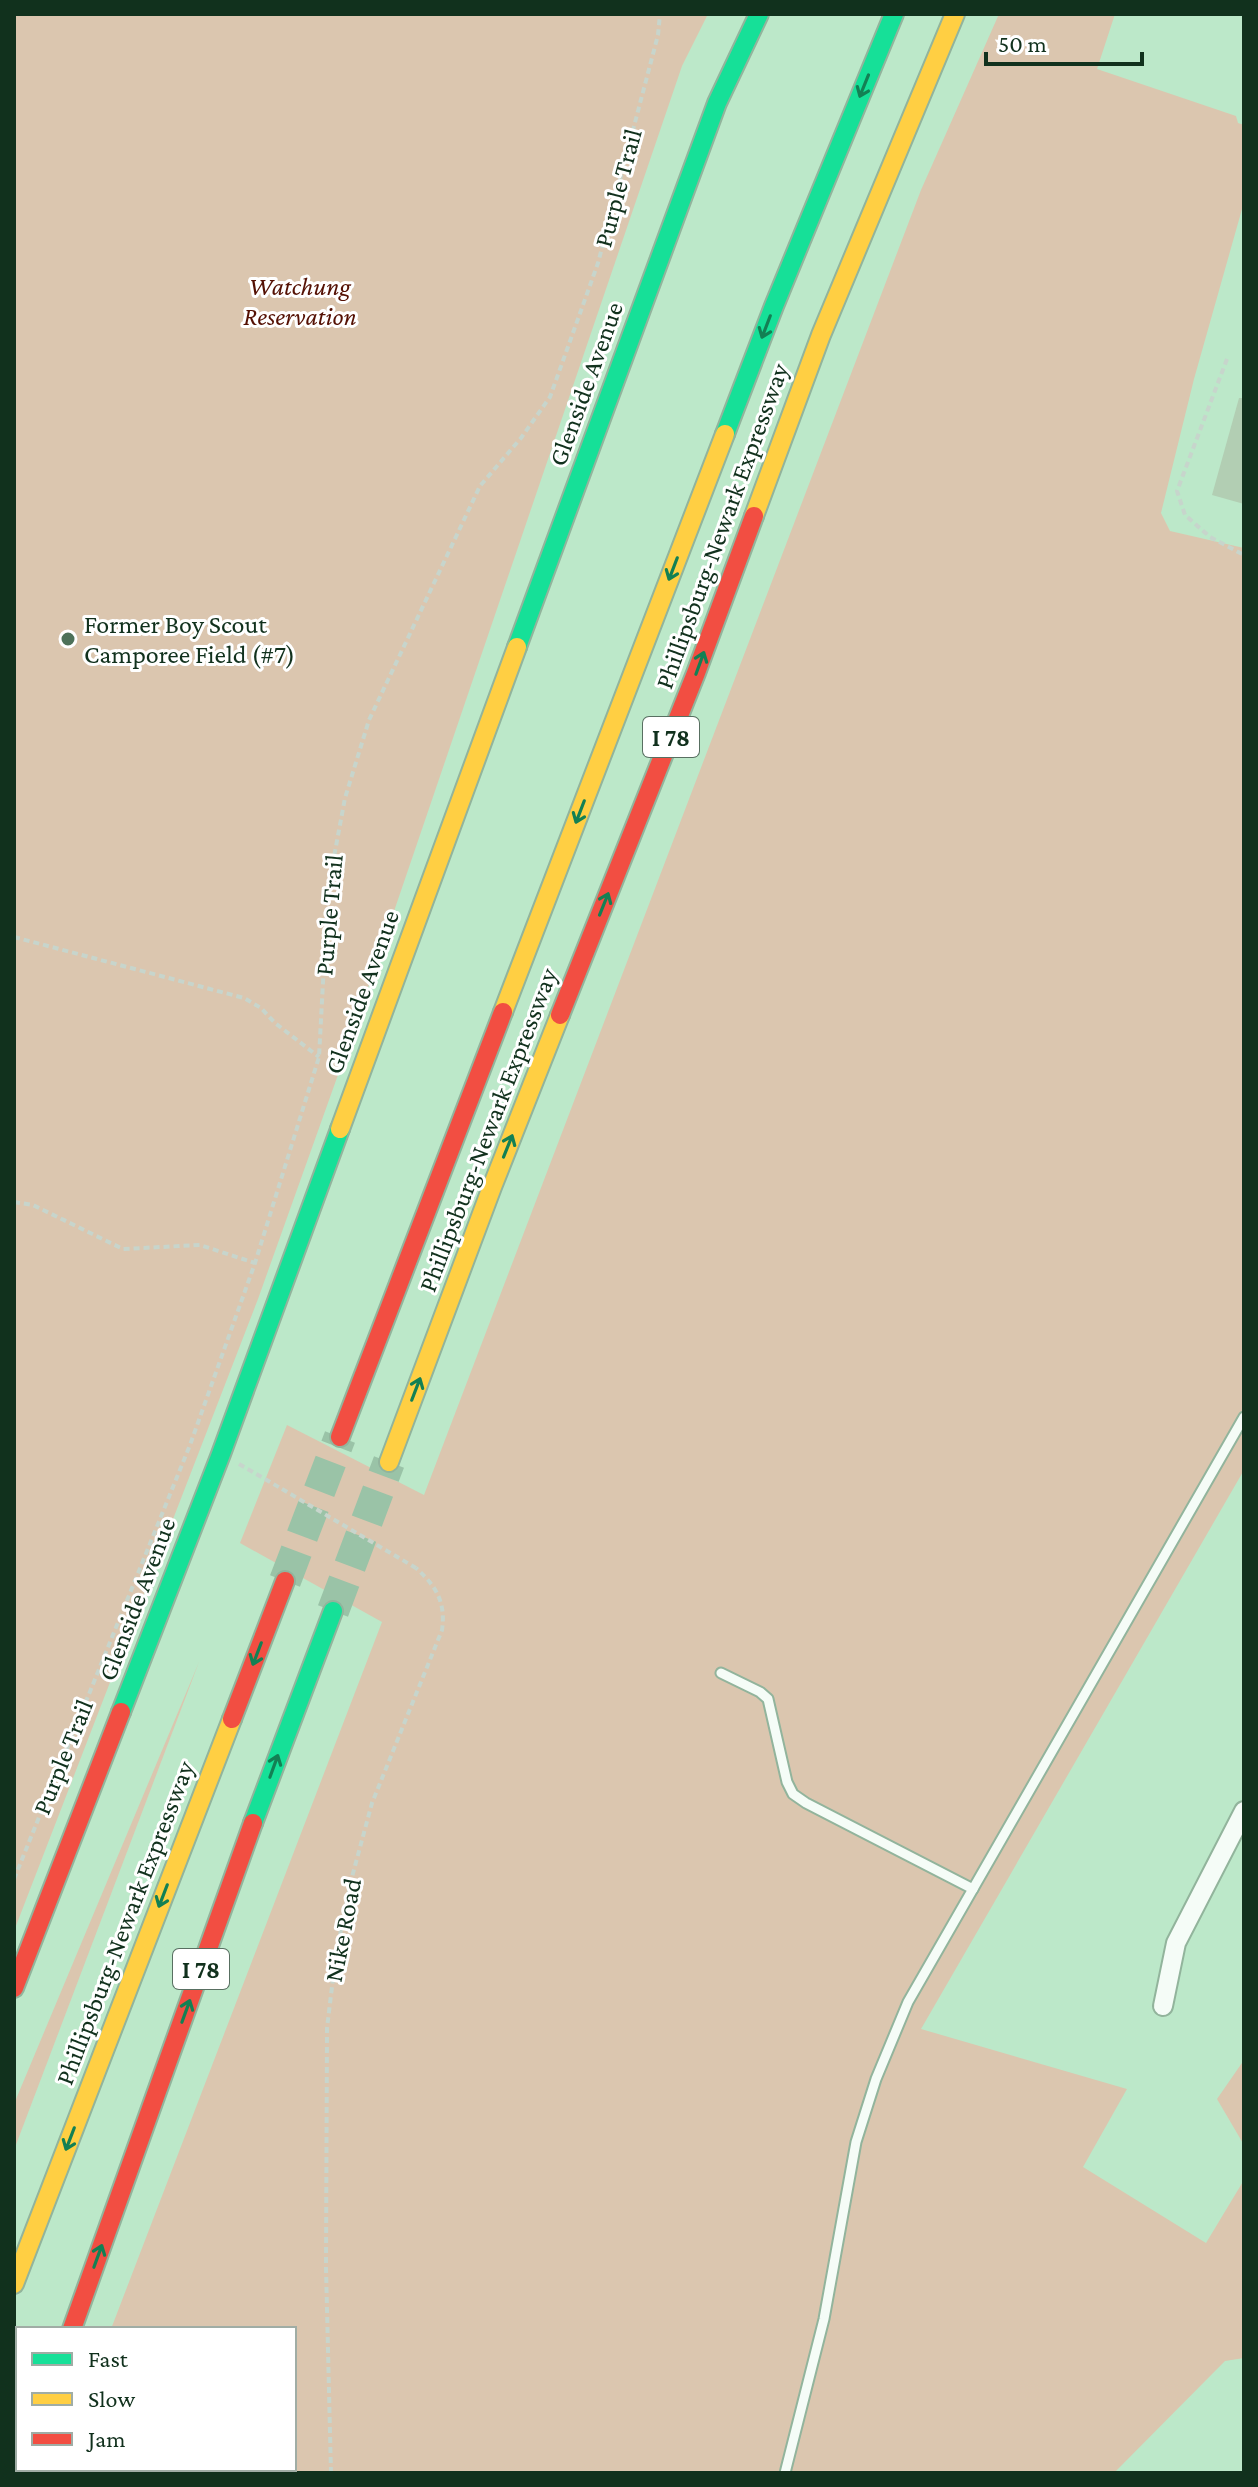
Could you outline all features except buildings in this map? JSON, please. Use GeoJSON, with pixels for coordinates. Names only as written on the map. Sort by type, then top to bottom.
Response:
{"type":"FeatureCollection","features":[{"type":"Feature","properties":{"kind":"main road","name":"Glenside Avenue"},"geometry":{"type":"LineString","coordinates":[[14,1988],[221,1454],[712,118],[759,14]]}},
{"type":"Feature","properties":{"kind":"main road","name":"Phillipsburg-Newark Expressway"},"geometry":{"type":"LineString","coordinates":[[340,1437],[768,321],[894,14]]}},
{"type":"Feature","properties":{"kind":"main road","name":"Phillipsburg-Newark Expressway"},"geometry":{"type":"LineString","coordinates":[[389,1462],[492,1187],[696,673],[821,335],[955,14]]}},
{"type":"Feature","properties":{"kind":"main road","name":"Phillipsburg-Newark Expressway"},"geometry":{"type":"LineString","coordinates":[[14,2284],[285,1581]]}},
{"type":"Feature","properties":{"kind":"main road","name":"I 78"},"geometry":{"type":"LineString","coordinates":[[73,2327],[269,1780],[333,1611]]}},
{"type":"Feature","properties":{"kind":"street"},"geometry":{"type":"LineString","coordinates":[[1163,2006],[1176,1943],[1244,1811]]}},
{"type":"Feature","properties":{"kind":"lane"},"geometry":{"type":"LineString","coordinates":[[785,2473],[824,2319],[856,2142],[876,2079],[908,2002],[1244,1417]]}},
{"type":"Feature","properties":{"kind":"lane"},"geometry":{"type":"LineString","coordinates":[[721,1673],[768,1699],[787,1782],[793,1794],[973,1889]]}},
{"type":"Feature","properties":{"kind":"path","name":"Purple Trail"},"geometry":{"type":"LineString","coordinates":[[14,1879],[190,1445],[255,1263],[319,1057],[328,889],[345,798],[369,720],[480,486],[521,438],[550,397],[598,263],[658,35],[660,14]]}},
{"type":"Feature","properties":{"kind":"path"},"geometry":{"type":"LineString","coordinates":[[1227,359],[1177,491],[1185,515],[1210,537],[1244,555]]}},
{"type":"Feature","properties":{"kind":"path"},"geometry":{"type":"LineString","coordinates":[[14,937],[244,998],[261,1008],[275,1023],[319,1057]]}},
{"type":"Feature","properties":{"kind":"path"},"geometry":{"type":"LineString","coordinates":[[14,1202],[33,1205],[123,1249],[200,1245],[255,1263]]}},
{"type":"Feature","properties":{"kind":"path","name":"Nike Road"},"geometry":{"type":"LineString","coordinates":[[221,1454],[416,1568],[439,1595],[444,1618],[442,1630],[372,1803],[336,1954],[327,2028],[326,2268],[331,2473]]}},
{"type":"Feature","properties":{"kind":"green space","name":"Watchung Reservation"},"geometry":{"type":"Polygon","coordinates":[[[14,14],[708,14],[682,66],[344,1058],[258,1299],[14,1931],[14,14]]]}},
{"type":"Feature","properties":{"kind":"green space"},"geometry":{"type":"Polygon","coordinates":[[[999,14],[1115,14],[1097,69],[1236,116],[1238,123],[1244,125],[1244,202],[1194,379],[1161,513],[1170,531],[1244,548],[1244,1470],[921,2029],[1127,2089],[1083,2167],[1206,2243],[1244,2180],[1244,2358],[1225,2361],[1114,2473],[55,2473],[296,2471],[296,2327],[112,2327],[382,1622],[240,1543],[287,1425],[424,1495],[921,190],[999,14]]]}},
{"type":"Feature","properties":{"kind":"green space"},"geometry":{"type":"Polygon","coordinates":[[[199,1662],[14,2150],[14,2104],[199,1662]]]}},
{"type":"Feature","properties":{"kind":"green space"},"geometry":{"type":"Polygon","coordinates":[[[1244,2060],[1244,2145],[1217,2099],[1244,2060]]]}},
{"type":"Feature","properties":{"kind":"tunnel"},"geometry":{"type":"LineString","coordinates":[[285,1581],[340,1437]]}},
{"type":"Feature","properties":{"kind":"tunnel"},"geometry":{"type":"LineString","coordinates":[[333,1611],[389,1462]]}},
{"type":"Feature","properties":{"kind":"traffic: fast"},"geometry":{"type":"LineString","coordinates":[[517,647],[717,103],[759,14]]}},
{"type":"Feature","properties":{"kind":"traffic: fast"},"geometry":{"type":"LineString","coordinates":[[725,434],[894,14]]}},
{"type":"Feature","properties":{"kind":"traffic: fast"},"geometry":{"type":"LineString","coordinates":[[121,1712],[221,1454],[340,1129]]}},
{"type":"Feature","properties":{"kind":"traffic: fast"},"geometry":{"type":"LineString","coordinates":[[253,1823],[333,1611]]}},
{"type":"Feature","properties":{"kind":"traffic: slow"},"geometry":{"type":"LineString","coordinates":[[754,516],[821,335],[955,14]]}},
{"type":"Feature","properties":{"kind":"traffic: slow"},"geometry":{"type":"LineString","coordinates":[[503,1012],[725,434]]}},
{"type":"Feature","properties":{"kind":"traffic: slow"},"geometry":{"type":"LineString","coordinates":[[340,1129],[517,647]]}},
{"type":"Feature","properties":{"kind":"traffic: slow"},"geometry":{"type":"LineString","coordinates":[[389,1462],[560,1015]]}},
{"type":"Feature","properties":{"kind":"traffic: slow"},"geometry":{"type":"LineString","coordinates":[[14,2284],[232,1719]]}},
{"type":"Feature","properties":{"kind":"traffic: jam"},"geometry":{"type":"LineString","coordinates":[[560,1015],[696,673],[754,516]]}},
{"type":"Feature","properties":{"kind":"traffic: jam"},"geometry":{"type":"LineString","coordinates":[[340,1437],[503,1012]]}},
{"type":"Feature","properties":{"kind":"traffic: jam"},"geometry":{"type":"LineString","coordinates":[[232,1719],[285,1581]]}},
{"type":"Feature","properties":{"kind":"traffic: jam"},"geometry":{"type":"LineString","coordinates":[[14,1988],[121,1712]]}},
{"type":"Feature","properties":{"kind":"traffic: jam"},"geometry":{"type":"LineString","coordinates":[[73,2327],[253,1823]]}},
{"type":"Feature","properties":{"kind":"place","name":"Former Boy Scout Camporee Field (#7)"},"geometry":{"type":"Point","coordinates":[68,639]}}]}
